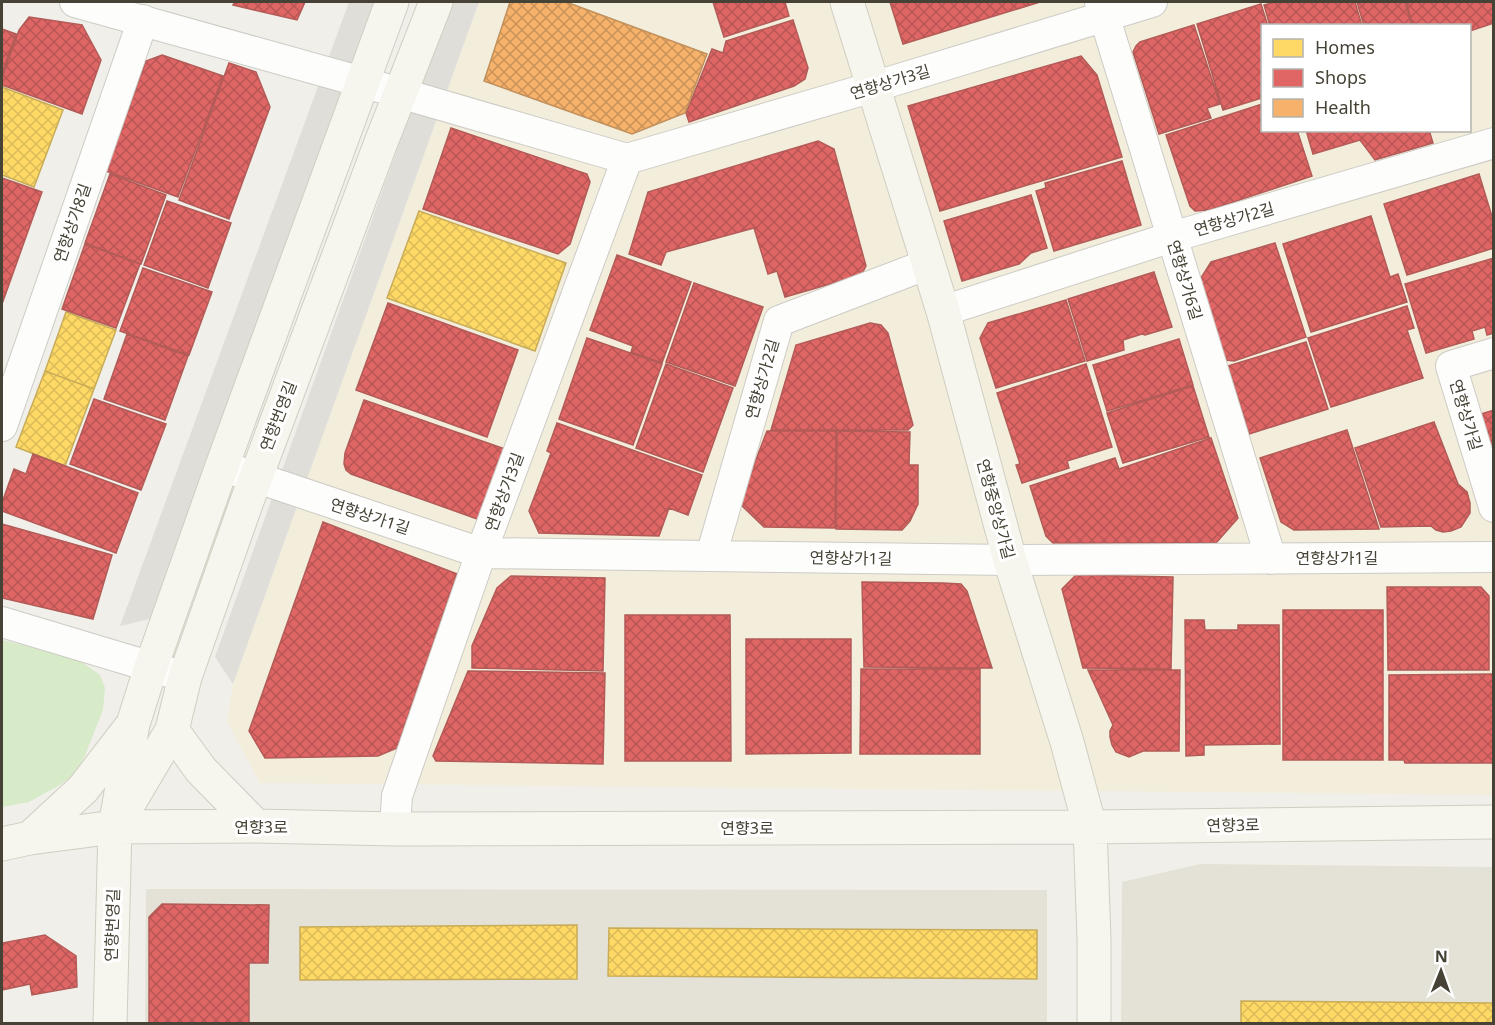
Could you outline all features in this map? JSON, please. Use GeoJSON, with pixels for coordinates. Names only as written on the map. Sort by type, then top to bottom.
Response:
{"type":"FeatureCollection","features":[{"type":"Feature","properties":{"kind":"street"},"geometry":{"type":"LineString","coordinates":[[75,2],[627,159]]}},
{"type":"Feature","properties":{"kind":"street","name":"연향번영길"},"geometry":{"type":"LineString","coordinates":[[110,1023],[115,827],[133,724],[222,466],[392,2]]}},
{"type":"Feature","properties":{"kind":"street","name":"연향번영길"},"geometry":{"type":"LineString","coordinates":[[115,827],[172,730],[185,677],[255,478],[436,2]]}},
{"type":"Feature","properties":{"kind":"street","name":"연향중앙상가길"},"geometry":{"type":"LineString","coordinates":[[847,2],[943,311],[1010,560],[1067,742],[1090,827],[1094,1023]]}},
{"type":"Feature","properties":{"kind":"street","name":"연향상가3길"},"geometry":{"type":"LineString","coordinates":[[395,829],[398,796],[481,553],[627,159],[873,87],[1102,9],[1152,2]]}},
{"type":"Feature","properties":{"kind":"street","name":"연향상가6길"},"geometry":{"type":"LineString","coordinates":[[1102,9],[1271,559]]}},
{"type":"Feature","properties":{"kind":"street","name":"연향상가8길"},"geometry":{"type":"LineString","coordinates":[[2,426],[143,20]]}},
{"type":"Feature","properties":{"kind":"street","name":"연향상가2길"},"geometry":{"type":"LineString","coordinates":[[943,311],[1172,237],[1494,143]]}},
{"type":"Feature","properties":{"kind":"street","name":"연향상가2길"},"geometry":{"type":"LineString","coordinates":[[711,556],[779,321],[928,264]]}},
{"type":"Feature","properties":{"kind":"street","name":"연향상가길"},"geometry":{"type":"LineString","coordinates":[[1494,354],[1451,366],[1494,507]]}},
{"type":"Feature","properties":{"kind":"street","name":"연향상가1길"},"geometry":{"type":"LineString","coordinates":[[222,466],[481,553],[1010,560],[1494,557]]}},
{"type":"Feature","properties":{"kind":"street"},"geometry":{"type":"LineString","coordinates":[[2,622],[185,677]]}},
{"type":"Feature","properties":{"kind":"street"},"geometry":{"type":"LineString","coordinates":[[16,841],[84,789],[133,724]]}},
{"type":"Feature","properties":{"kind":"street"},"geometry":{"type":"LineString","coordinates":[[172,730],[201,770],[256,826]]}},
{"type":"Feature","properties":{"kind":"street","name":"연향3로"},"geometry":{"type":"LineString","coordinates":[[16,841],[115,827],[256,826],[395,829],[1090,827],[1494,822]]}},
{"type":"Feature","properties":{"kind":"shaded area"},"geometry":{"type":"Polygon","coordinates":[[[349,2],[375,2],[153,618],[120,626],[349,2]]]}},
{"type":"Feature","properties":{"kind":"shaded area"},"geometry":{"type":"Polygon","coordinates":[[[450,2],[479,2],[233,684],[215,657],[450,2]]]}},
{"type":"Feature","properties":{"kind":"shaded area"},"geometry":{"type":"Polygon","coordinates":[[[479,2],[1493,2],[1493,795],[260,783],[227,721],[233,684],[479,2]]]}},
{"type":"Feature","properties":{"kind":"shaded area"},"geometry":{"type":"Polygon","coordinates":[[[1200,864],[1493,867],[1493,1023],[1121,1024],[1122,882],[1200,864]]]}},
{"type":"Feature","properties":{"kind":"shaded area"},"geometry":{"type":"Polygon","coordinates":[[[146,889],[1047,890],[1047,1023],[145,1024],[146,889]]]}},
{"type":"Feature","properties":{"kind":"green space"},"geometry":{"type":"Polygon","coordinates":[[[2,640],[76,658],[100,675],[105,688],[103,710],[84,758],[71,777],[29,802],[2,807],[2,640]]]}},
{"type":"Feature","properties":{"kind":"building: Homes"},"geometry":{"type":"Polygon","coordinates":[[[2,87],[63,110],[34,187],[2,175],[2,87]]]}},
{"type":"Feature","properties":{"kind":"building: Homes"},"geometry":{"type":"Polygon","coordinates":[[[419,211],[566,263],[535,351],[387,298],[419,211]]]}},
{"type":"Feature","properties":{"kind":"building: Homes"},"geometry":{"type":"Polygon","coordinates":[[[66,312],[116,330],[94,389],[45,371],[66,312]]]}},
{"type":"Feature","properties":{"kind":"building: Homes"},"geometry":{"type":"Polygon","coordinates":[[[45,371],[94,389],[65,466],[16,447],[45,371]]]}},
{"type":"Feature","properties":{"kind":"building: Homes"},"geometry":{"type":"Polygon","coordinates":[[[577,925],[577,979],[300,980],[300,927],[577,925]]]}},
{"type":"Feature","properties":{"kind":"building: Homes"},"geometry":{"type":"Polygon","coordinates":[[[609,928],[1037,930],[1037,979],[608,976],[609,928]]]}},
{"type":"Feature","properties":{"kind":"building: Homes"},"geometry":{"type":"Polygon","coordinates":[[[1241,1001],[1494,1003],[1494,1024],[1241,1024],[1241,1001]]]}},
{"type":"Feature","properties":{"kind":"building: Shops"},"geometry":{"type":"Polygon","coordinates":[[[235,2],[305,2],[297,20],[233,5],[235,2]]]}},
{"type":"Feature","properties":{"kind":"building: Shops"},"geometry":{"type":"Polygon","coordinates":[[[713,2],[785,2],[789,16],[724,37],[713,2]]]}},
{"type":"Feature","properties":{"kind":"building: Shops"},"geometry":{"type":"Polygon","coordinates":[[[890,2],[1040,2],[903,44],[890,2]]]}},
{"type":"Feature","properties":{"kind":"building: Shops"},"geometry":{"type":"Polygon","coordinates":[[[1275,2],[1355,2],[1361,24],[1269,24],[1264,5],[1275,2]]]}},
{"type":"Feature","properties":{"kind":"building: Shops"},"geometry":{"type":"Polygon","coordinates":[[[1357,2],[1405,2],[1411,24],[1363,24],[1357,2]]]}},
{"type":"Feature","properties":{"kind":"building: Shops"},"geometry":{"type":"Polygon","coordinates":[[[1406,2],[1494,2],[1494,23],[1471,31],[1471,24],[1412,24],[1406,2]]]}},
{"type":"Feature","properties":{"kind":"building: Shops"},"geometry":{"type":"Polygon","coordinates":[[[1261,4],[1267,24],[1261,24],[1261,98],[1223,110],[1197,24],[1261,4]]]}},
{"type":"Feature","properties":{"kind":"building: Shops"},"geometry":{"type":"Polygon","coordinates":[[[29,17],[82,25],[101,60],[82,114],[2,85],[2,78],[19,30],[29,17]]]}},
{"type":"Feature","properties":{"kind":"building: Shops"},"geometry":{"type":"Polygon","coordinates":[[[793,20],[808,68],[805,79],[794,86],[689,122],[686,113],[712,49],[723,53],[726,41],[793,20]]]}},
{"type":"Feature","properties":{"kind":"building: Shops"},"geometry":{"type":"Polygon","coordinates":[[[1194,25],[1220,104],[1207,108],[1211,118],[1159,134],[1133,52],[1140,42],[1194,25]]]}},
{"type":"Feature","properties":{"kind":"building: Shops"},"geometry":{"type":"Polygon","coordinates":[[[2,29],[16,34],[2,74],[2,29]]]}},
{"type":"Feature","properties":{"kind":"building: Shops"},"geometry":{"type":"Polygon","coordinates":[[[162,55],[223,76],[178,197],[106,171],[146,61],[162,55]]]}},
{"type":"Feature","properties":{"kind":"building: Shops"},"geometry":{"type":"Polygon","coordinates":[[[1081,56],[1097,75],[1122,157],[940,211],[908,106],[1081,56]]]}},
{"type":"Feature","properties":{"kind":"building: Shops"},"geometry":{"type":"Polygon","coordinates":[[[229,63],[256,72],[270,107],[229,219],[179,200],[229,63]]]}},
{"type":"Feature","properties":{"kind":"building: Shops"},"geometry":{"type":"Polygon","coordinates":[[[1261,104],[1261,132],[1298,132],[1312,176],[1209,210],[1195,211],[1190,206],[1166,135],[1261,104]]]}},
{"type":"Feature","properties":{"kind":"building: Shops"},"geometry":{"type":"Polygon","coordinates":[[[451,128],[587,174],[590,182],[570,244],[558,254],[423,209],[451,128]]]}},
{"type":"Feature","properties":{"kind":"building: Shops"},"geometry":{"type":"Polygon","coordinates":[[[1307,132],[1430,132],[1433,143],[1375,160],[1360,140],[1313,154],[1307,132]]]}},
{"type":"Feature","properties":{"kind":"building: Shops"},"geometry":{"type":"Polygon","coordinates":[[[818,141],[834,149],[866,266],[861,275],[785,297],[777,271],[768,274],[754,228],[666,252],[661,265],[629,254],[648,192],[818,141]]]}},
{"type":"Feature","properties":{"kind":"building: Shops"},"geometry":{"type":"Polygon","coordinates":[[[1122,161],[1141,225],[1054,251],[1036,191],[1046,188],[1045,183],[1122,161]]]}},
{"type":"Feature","properties":{"kind":"building: Shops"},"geometry":{"type":"Polygon","coordinates":[[[110,174],[166,195],[141,264],[85,243],[110,174]]]}},
{"type":"Feature","properties":{"kind":"building: Shops"},"geometry":{"type":"Polygon","coordinates":[[[1479,174],[1494,223],[1494,248],[1407,275],[1384,204],[1479,174]]]}},
{"type":"Feature","properties":{"kind":"building: Shops"},"geometry":{"type":"Polygon","coordinates":[[[2,178],[42,192],[2,304],[2,178]]]}},
{"type":"Feature","properties":{"kind":"building: Shops"},"geometry":{"type":"Polygon","coordinates":[[[1031,195],[1047,248],[1031,253],[1019,264],[962,281],[944,221],[1031,195]]]}},
{"type":"Feature","properties":{"kind":"building: Shops"},"geometry":{"type":"Polygon","coordinates":[[[167,201],[231,223],[208,288],[144,265],[167,201]]]}},
{"type":"Feature","properties":{"kind":"building: Shops"},"geometry":{"type":"Polygon","coordinates":[[[1371,216],[1390,277],[1398,274],[1407,302],[1311,332],[1283,244],[1371,216]]]}},
{"type":"Feature","properties":{"kind":"building: Shops"},"geometry":{"type":"Polygon","coordinates":[[[1275,243],[1306,337],[1234,361],[1226,360],[1199,281],[1211,262],[1275,243]]]}},
{"type":"Feature","properties":{"kind":"building: Shops"},"geometry":{"type":"Polygon","coordinates":[[[85,244],[140,264],[116,328],[62,309],[85,244]]]}},
{"type":"Feature","properties":{"kind":"building: Shops"},"geometry":{"type":"Polygon","coordinates":[[[617,255],[691,282],[662,363],[631,352],[633,346],[590,330],[617,255]]]}},
{"type":"Feature","properties":{"kind":"building: Shops"},"geometry":{"type":"Polygon","coordinates":[[[1494,258],[1494,333],[1487,335],[1485,327],[1472,331],[1474,339],[1426,353],[1405,284],[1494,258]]]}},
{"type":"Feature","properties":{"kind":"building: Shops"},"geometry":{"type":"Polygon","coordinates":[[[143,268],[212,292],[189,355],[120,331],[143,268]]]}},
{"type":"Feature","properties":{"kind":"building: Shops"},"geometry":{"type":"Polygon","coordinates":[[[1154,272],[1172,327],[1123,340],[1124,350],[1087,361],[1068,299],[1154,272]]]}},
{"type":"Feature","properties":{"kind":"building: Shops"},"geometry":{"type":"Polygon","coordinates":[[[694,283],[763,307],[735,386],[666,362],[694,283]]]}},
{"type":"Feature","properties":{"kind":"building: Shops"},"geometry":{"type":"Polygon","coordinates":[[[1066,300],[1085,361],[996,388],[980,338],[988,323],[1066,300]]]}},
{"type":"Feature","properties":{"kind":"building: Shops"},"geometry":{"type":"Polygon","coordinates":[[[388,303],[518,350],[487,437],[356,390],[388,303]]]}},
{"type":"Feature","properties":{"kind":"building: Shops"},"geometry":{"type":"Polygon","coordinates":[[[1407,306],[1414,328],[1407,330],[1423,378],[1331,407],[1308,338],[1407,306]]]}},
{"type":"Feature","properties":{"kind":"building: Shops"},"geometry":{"type":"Polygon","coordinates":[[[870,323],[881,325],[888,333],[913,425],[908,430],[771,430],[796,345],[870,323]]]}},
{"type":"Feature","properties":{"kind":"building: Shops"},"geometry":{"type":"Polygon","coordinates":[[[127,334],[188,356],[165,420],[104,399],[127,334]]]}},
{"type":"Feature","properties":{"kind":"building: Shops"},"geometry":{"type":"Polygon","coordinates":[[[587,338],[662,364],[633,445],[559,419],[587,338]]]}},
{"type":"Feature","properties":{"kind":"building: Shops"},"geometry":{"type":"Polygon","coordinates":[[[1179,339],[1193,385],[1107,411],[1093,365],[1179,339]]]}},
{"type":"Feature","properties":{"kind":"building: Shops"},"geometry":{"type":"Polygon","coordinates":[[[1306,342],[1328,409],[1249,434],[1228,366],[1306,342]]]}},
{"type":"Feature","properties":{"kind":"building: Shops"},"geometry":{"type":"Polygon","coordinates":[[[666,364],[733,388],[703,472],[636,448],[666,364]]]}},
{"type":"Feature","properties":{"kind":"building: Shops"},"geometry":{"type":"Polygon","coordinates":[[[1086,364],[1112,447],[1067,461],[1069,468],[1022,483],[1016,465],[1020,464],[997,393],[1086,364]]]}},
{"type":"Feature","properties":{"kind":"building: Shops"},"geometry":{"type":"Polygon","coordinates":[[[1193,386],[1209,437],[1123,463],[1107,413],[1193,386]]]}},
{"type":"Feature","properties":{"kind":"building: Shops"},"geometry":{"type":"Polygon","coordinates":[[[94,399],[166,424],[141,490],[70,464],[94,399]]]}},
{"type":"Feature","properties":{"kind":"building: Shops"},"geometry":{"type":"Polygon","coordinates":[[[364,400],[505,449],[480,520],[351,474],[346,470],[345,453],[364,400]]]}},
{"type":"Feature","properties":{"kind":"building: Shops"},"geometry":{"type":"Polygon","coordinates":[[[1494,410],[1494,454],[1481,414],[1494,410]]]}},
{"type":"Feature","properties":{"kind":"building: Shops"},"geometry":{"type":"Polygon","coordinates":[[[1434,422],[1458,484],[1467,492],[1470,513],[1461,527],[1451,531],[1443,532],[1431,526],[1381,527],[1355,448],[1434,422]]]}},
{"type":"Feature","properties":{"kind":"building: Shops"},"geometry":{"type":"Polygon","coordinates":[[[557,423],[702,475],[688,515],[669,508],[659,536],[539,533],[529,511],[551,453],[547,451],[557,423]]]}},
{"type":"Feature","properties":{"kind":"building: Shops"},"geometry":{"type":"Polygon","coordinates":[[[1347,430],[1379,529],[1294,530],[1281,522],[1260,458],[1347,430]]]}},
{"type":"Feature","properties":{"kind":"building: Shops"},"geometry":{"type":"Polygon","coordinates":[[[767,431],[836,431],[835,528],[764,527],[739,503],[767,431]]]}},
{"type":"Feature","properties":{"kind":"building: Shops"},"geometry":{"type":"Polygon","coordinates":[[[837,431],[910,432],[909,465],[918,465],[918,504],[910,521],[902,530],[836,529],[837,431]]]}},
{"type":"Feature","properties":{"kind":"building: Shops"},"geometry":{"type":"Polygon","coordinates":[[[1211,438],[1238,518],[1216,543],[1053,543],[1046,536],[1030,486],[1115,458],[1119,469],[1211,438]]]}},
{"type":"Feature","properties":{"kind":"building: Shops"},"geometry":{"type":"Polygon","coordinates":[[[33,454],[138,493],[116,553],[2,511],[2,503],[14,469],[26,474],[33,454]]]}},
{"type":"Feature","properties":{"kind":"building: Shops"},"geometry":{"type":"Polygon","coordinates":[[[323,522],[457,574],[397,748],[378,756],[265,758],[249,731],[323,522]]]}},
{"type":"Feature","properties":{"kind":"building: Shops"},"geometry":{"type":"Polygon","coordinates":[[[2,524],[112,555],[93,619],[2,598],[2,524]]]}},
{"type":"Feature","properties":{"kind":"building: Shops"},"geometry":{"type":"Polygon","coordinates":[[[1076,575],[1173,577],[1171,669],[1083,668],[1062,589],[1076,575]]]}},
{"type":"Feature","properties":{"kind":"building: Shops"},"geometry":{"type":"Polygon","coordinates":[[[511,576],[605,578],[603,671],[472,668],[472,646],[497,588],[511,576]]]}},
{"type":"Feature","properties":{"kind":"building: Shops"},"geometry":{"type":"Polygon","coordinates":[[[862,582],[961,584],[967,591],[992,668],[864,667],[862,582]]]}},
{"type":"Feature","properties":{"kind":"building: Shops"},"geometry":{"type":"Polygon","coordinates":[[[1387,587],[1481,587],[1489,596],[1489,670],[1388,670],[1387,587]]]}},
{"type":"Feature","properties":{"kind":"building: Shops"},"geometry":{"type":"Polygon","coordinates":[[[1283,610],[1383,610],[1383,760],[1283,760],[1283,610]]]}},
{"type":"Feature","properties":{"kind":"building: Shops"},"geometry":{"type":"Polygon","coordinates":[[[625,615],[730,615],[731,761],[625,761],[625,615]]]}},
{"type":"Feature","properties":{"kind":"building: Shops"},"geometry":{"type":"Polygon","coordinates":[[[1185,620],[1204,620],[1205,630],[1238,630],[1238,625],[1279,625],[1280,744],[1204,745],[1204,755],[1186,756],[1185,620]]]}},
{"type":"Feature","properties":{"kind":"building: Shops"},"geometry":{"type":"Polygon","coordinates":[[[746,639],[851,639],[851,753],[746,754],[746,639]]]}},
{"type":"Feature","properties":{"kind":"building: Shops"},"geometry":{"type":"Polygon","coordinates":[[[861,669],[980,669],[980,754],[860,754],[861,669]]]}},
{"type":"Feature","properties":{"kind":"building: Shops"},"geometry":{"type":"Polygon","coordinates":[[[1088,670],[1180,670],[1179,751],[1143,751],[1129,757],[1116,752],[1110,737],[1113,725],[1088,670]]]}},
{"type":"Feature","properties":{"kind":"building: Shops"},"geometry":{"type":"Polygon","coordinates":[[[468,671],[605,673],[603,764],[436,761],[433,756],[468,671]]]}},
{"type":"Feature","properties":{"kind":"building: Shops"},"geometry":{"type":"Polygon","coordinates":[[[1493,674],[1493,763],[1405,763],[1404,760],[1389,760],[1389,675],[1493,674]]]}},
{"type":"Feature","properties":{"kind":"building: Shops"},"geometry":{"type":"Polygon","coordinates":[[[162,904],[269,905],[268,963],[249,963],[249,1024],[149,1024],[149,917],[162,904]]]}},
{"type":"Feature","properties":{"kind":"building: Shops"},"geometry":{"type":"Polygon","coordinates":[[[45,935],[76,956],[77,987],[32,995],[30,984],[2,990],[2,943],[45,935]]]}},
{"type":"Feature","properties":{"kind":"building: Health"},"geometry":{"type":"Polygon","coordinates":[[[510,2],[566,2],[707,54],[685,113],[632,134],[484,81],[510,2]]]}}]}
